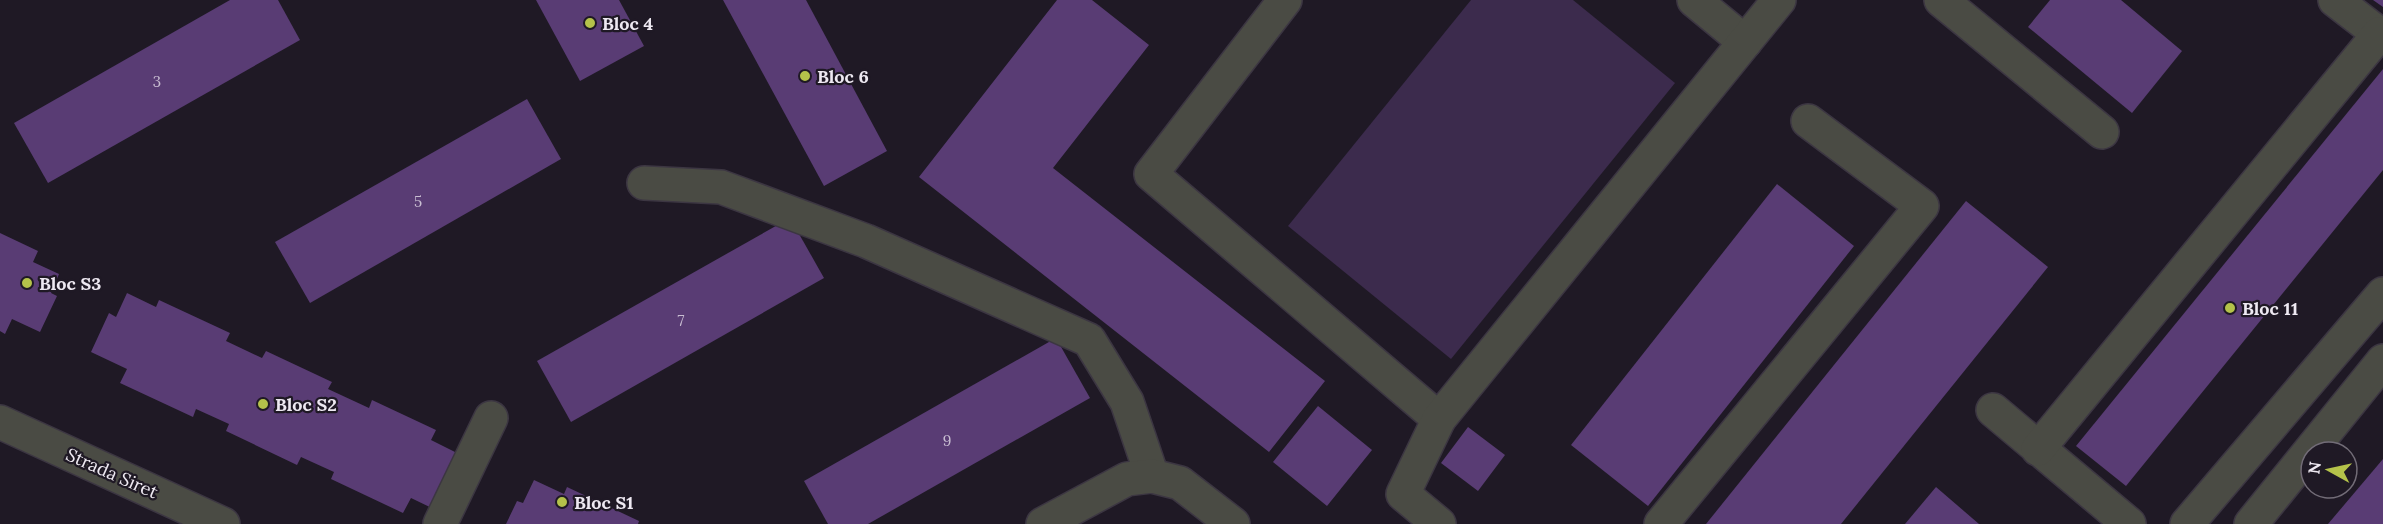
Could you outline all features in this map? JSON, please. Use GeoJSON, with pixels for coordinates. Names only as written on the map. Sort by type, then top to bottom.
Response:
{"type":"FeatureCollection","features":[{"type":"Feature","properties":{"kind":"street"},"geometry":{"type":"LineString","coordinates":[[1285,0],[1151,174],[1438,419]]}},
{"type":"Feature","properties":{"kind":"street"},"geometry":{"type":"LineString","coordinates":[[1694,0],[1745,42]]}},
{"type":"Feature","properties":{"kind":"street"},"geometry":{"type":"LineString","coordinates":[[1439,524],[1403,494],[1438,419],[1779,0]]}},
{"type":"Feature","properties":{"kind":"street"},"geometry":{"type":"LineString","coordinates":[[1941,0],[2102,132]]}},
{"type":"Feature","properties":{"kind":"street"},"geometry":{"type":"LineString","coordinates":[[2038,449],[2381,36],[2335,0]]}},
{"type":"Feature","properties":{"kind":"street"},"geometry":{"type":"LineString","coordinates":[[1661,524],[1922,206],[1808,121]]}},
{"type":"Feature","properties":{"kind":"street"},"geometry":{"type":"LineString","coordinates":[[644,183],[721,187],[866,242],[1089,340],[1127,402],[1152,476]]}},
{"type":"Feature","properties":{"kind":"street"},"geometry":{"type":"LineString","coordinates":[[2187,524],[2383,294]]}},
{"type":"Feature","properties":{"kind":"street"},"geometry":{"type":"LineString","coordinates":[[2251,524],[2383,361]]}},
{"type":"Feature","properties":{"kind":"street"},"geometry":{"type":"LineString","coordinates":[[1993,410],[2129,524]]}},
{"type":"Feature","properties":{"kind":"street"},"geometry":{"type":"LineString","coordinates":[[440,524],[491,418]]}},
{"type":"Feature","properties":{"kind":"street","name":"Strada Siret"},"geometry":{"type":"LineString","coordinates":[[0,422],[223,524]]}},
{"type":"Feature","properties":{"kind":"street"},"geometry":{"type":"LineString","coordinates":[[1043,524],[1128,479],[1152,476],[1180,483],[1233,524]]}},
{"type":"Feature","properties":{"kind":"shaded area"},"geometry":{"type":"Polygon","coordinates":[[[1471,0],[1573,0],[1675,83],[1451,359],[1288,226],[1471,0]]]}},
{"type":"Feature","properties":{"kind":"building"},"geometry":{"type":"Polygon","coordinates":[[[230,0],[278,0],[300,40],[48,183],[14,123],[230,0]]]}},
{"type":"Feature","properties":{"kind":"building","name":"Bloc 4"},"geometry":{"type":"Polygon","coordinates":[[[536,0],[619,0],[644,46],[580,81],[536,0]]]}},
{"type":"Feature","properties":{"kind":"building","name":"Bloc 6"},"geometry":{"type":"Polygon","coordinates":[[[723,0],[806,0],[887,151],[824,186],[723,0]]]}},
{"type":"Feature","properties":{"kind":"building"},"geometry":{"type":"Polygon","coordinates":[[[1057,0],[1092,0],[1149,45],[1053,168],[1325,381],[1269,452],[919,177],[1057,0]]]}},
{"type":"Feature","properties":{"kind":"building"},"geometry":{"type":"Polygon","coordinates":[[[2050,0],[2121,0],[2182,51],[2132,113],[2028,27],[2050,0]]]}},
{"type":"Feature","properties":{"kind":"building"},"geometry":{"type":"Polygon","coordinates":[[[2373,0],[2383,0],[2383,7],[2373,0]]]}},
{"type":"Feature","properties":{"kind":"building","name":"Bloc 11"},"geometry":{"type":"Polygon","coordinates":[[[2383,69],[2383,170],[2126,486],[2076,446],[2383,69]]]}},
{"type":"Feature","properties":{"kind":"building"},"geometry":{"type":"Polygon","coordinates":[[[527,99],[561,159],[310,303],[275,242],[527,99]]]}},
{"type":"Feature","properties":{"kind":"building"},"geometry":{"type":"Polygon","coordinates":[[[1777,184],[1854,246],[1648,506],[1571,445],[1777,184]]]}},
{"type":"Feature","properties":{"kind":"building"},"geometry":{"type":"Polygon","coordinates":[[[1966,201],[2048,267],[1841,524],[1706,524],[1966,201]]]}},
{"type":"Feature","properties":{"kind":"building"},"geometry":{"type":"Polygon","coordinates":[[[790,218],[824,278],[571,422],[537,361],[790,218]]]}},
{"type":"Feature","properties":{"kind":"building","name":"Bloc S3"},"geometry":{"type":"Polygon","coordinates":[[[0,233],[38,251],[33,262],[59,274],[51,293],[57,296],[40,332],[12,319],[5,334],[0,331],[0,233]]]}},
{"type":"Feature","properties":{"kind":"building","name":"Bloc S2"},"geometry":{"type":"Polygon","coordinates":[[[127,293],[156,307],[159,300],[230,333],[226,341],[262,358],[266,351],[332,382],[328,389],[369,408],[372,400],[436,430],[431,440],[457,453],[438,511],[411,498],[403,513],[331,479],[334,472],[301,457],[297,465],[226,431],[229,424],[196,409],[193,417],[120,383],[127,369],[91,352],[109,313],[116,317],[127,293]]]}},
{"type":"Feature","properties":{"kind":"building"},"geometry":{"type":"Polygon","coordinates":[[[1056,338],[1090,398],[868,524],[828,524],[804,481],[1056,338]]]}},
{"type":"Feature","properties":{"kind":"building"},"geometry":{"type":"Polygon","coordinates":[[[1318,406],[1372,450],[1327,506],[1273,462],[1318,406]]]}},
{"type":"Feature","properties":{"kind":"building"},"geometry":{"type":"Polygon","coordinates":[[[1468,427],[1505,455],[1478,491],[1441,463],[1468,427]]]}},
{"type":"Feature","properties":{"kind":"building"},"geometry":{"type":"Polygon","coordinates":[[[2383,459],[2383,524],[2328,524],[2348,500],[2359,500],[2359,487],[2383,459]]]}},
{"type":"Feature","properties":{"kind":"building","name":"Bloc S1"},"geometry":{"type":"Polygon","coordinates":[[[534,480],[564,494],[567,487],[639,521],[638,524],[506,524],[517,501],[523,503],[534,480]]]}},
{"type":"Feature","properties":{"kind":"building"},"geometry":{"type":"Polygon","coordinates":[[[1936,487],[1979,524],[1905,524],[1936,487]]]}},
{"type":"Feature","properties":{"kind":"place","name":"Bloc 4"},"geometry":{"type":"Point","coordinates":[590,23]}},
{"type":"Feature","properties":{"kind":"place","name":"Bloc 6"},"geometry":{"type":"Point","coordinates":[805,76]}},
{"type":"Feature","properties":{"kind":"place","name":"Bloc S3"},"geometry":{"type":"Point","coordinates":[27,283]}},
{"type":"Feature","properties":{"kind":"place","name":"Bloc 11"},"geometry":{"type":"Point","coordinates":[2230,308]}},
{"type":"Feature","properties":{"kind":"place","name":"Bloc S2"},"geometry":{"type":"Point","coordinates":[263,404]}},
{"type":"Feature","properties":{"kind":"place","name":"Bloc S1"},"geometry":{"type":"Point","coordinates":[562,502]}}]}
